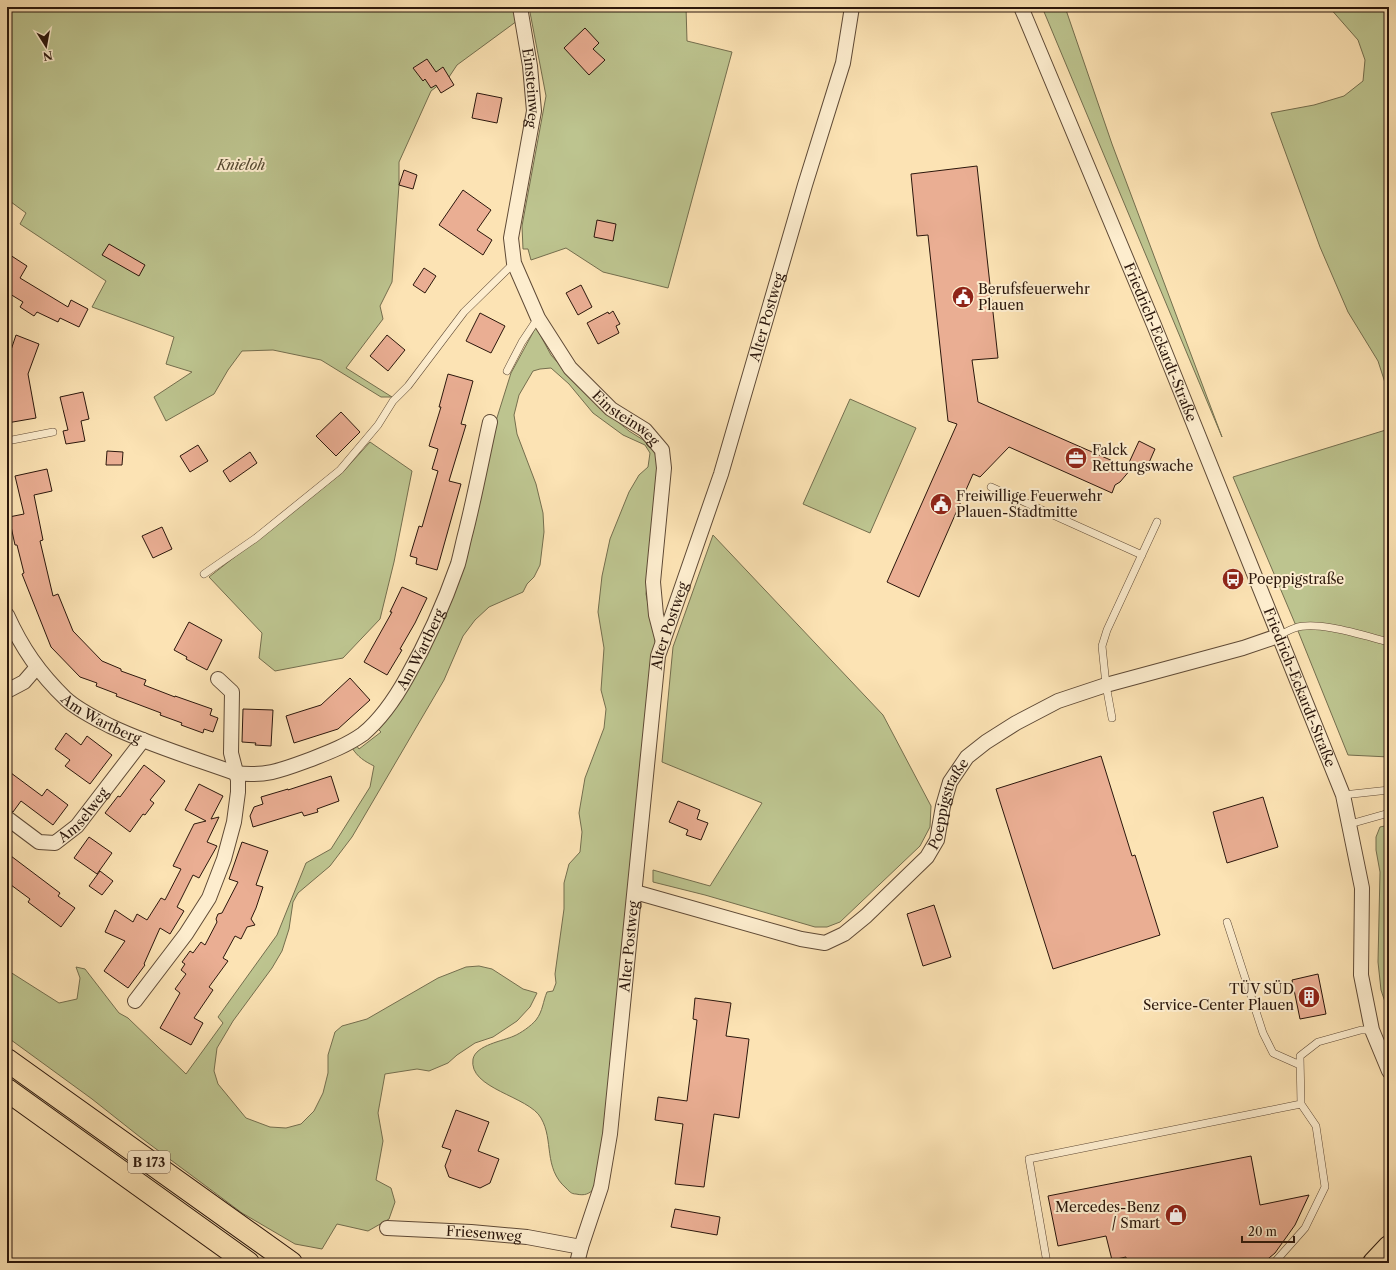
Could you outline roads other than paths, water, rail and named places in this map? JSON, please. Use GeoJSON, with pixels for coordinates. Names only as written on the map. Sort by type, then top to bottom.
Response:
{"type":"FeatureCollection","features":[{"type":"Feature","properties":{"kind":"main road","name":"B 173"},"geometry":{"type":"LineString","coordinates":[[7,1060],[291,1263]]}},
{"type":"Feature","properties":{"kind":"main road","name":"B 173"},"geometry":{"type":"LineString","coordinates":[[7,1090],[248,1263]]}},
{"type":"Feature","properties":{"kind":"main road"},"geometry":{"type":"LineString","coordinates":[[1374,1263],[1389,1247]]}},
{"type":"Feature","properties":{"kind":"street","name":"Einsteinweg"},"geometry":{"type":"LineString","coordinates":[[520,7],[530,66],[534,111],[511,238],[514,263],[538,318],[570,368],[611,409],[645,430],[662,450],[664,468],[653,582],[656,615],[663,642]]}},
{"type":"Feature","properties":{"kind":"street","name":"Alter Postweg"},"geometry":{"type":"LineString","coordinates":[[577,1263],[600,1187],[610,1134],[658,656],[721,474],[805,185],[843,63],[852,7]]}},
{"type":"Feature","properties":{"kind":"street","name":"Friedrich-Eckardt-Straße"},"geometry":{"type":"LineString","coordinates":[[1021,7],[1154,325],[1343,795],[1362,888],[1361,975],[1372,1030],[1389,1071]]}},
{"type":"Feature","properties":{"kind":"street","name":"Am Wartberg"},"geometry":{"type":"LineString","coordinates":[[7,614],[18,639],[37,667],[67,699],[92,717],[143,740],[235,772],[249,774],[264,774],[283,770],[330,752],[363,733],[378,718],[397,694],[416,661],[458,563],[472,509],[490,422]]}},
{"type":"Feature","properties":{"kind":"street","name":"Poeppigstraße"},"geometry":{"type":"LineString","coordinates":[[635,892],[801,939],[826,943],[844,934],[866,916],[927,857],[937,840],[942,806],[950,782],[967,757],[986,742],[1016,723],[1058,701],[1106,685],[1244,648],[1278,636]]}},
{"type":"Feature","properties":{"kind":"street"},"geometry":{"type":"LineString","coordinates":[[7,690],[24,682],[37,667]]}},
{"type":"Feature","properties":{"kind":"street"},"geometry":{"type":"LineString","coordinates":[[135,1001],[186,934],[209,898],[224,859],[234,822],[238,780],[230,753],[232,692],[218,678]]}},
{"type":"Feature","properties":{"kind":"street","name":"Amselweg"},"geometry":{"type":"LineString","coordinates":[[7,818],[39,842],[55,843],[77,826],[143,740]]}},
{"type":"Feature","properties":{"kind":"street","name":"Friesenweg"},"geometry":{"type":"LineString","coordinates":[[387,1228],[472,1232],[527,1237],[581,1247]]}},
{"type":"Feature","properties":{"kind":"lane"},"geometry":{"type":"LineString","coordinates":[[204,574],[256,538],[340,470],[378,425],[393,401],[408,386],[464,312],[514,263]]}},
{"type":"Feature","properties":{"kind":"lane"},"geometry":{"type":"LineString","coordinates":[[507,371],[522,342],[538,318]]}},
{"type":"Feature","properties":{"kind":"lane"},"geometry":{"type":"LineString","coordinates":[[7,441],[53,432]]}},
{"type":"Feature","properties":{"kind":"lane"},"geometry":{"type":"LineString","coordinates":[[991,487],[1142,555]]}},
{"type":"Feature","properties":{"kind":"lane"},"geometry":{"type":"LineString","coordinates":[[1112,718],[1106,685],[1102,646],[1107,630],[1157,522]]}},
{"type":"Feature","properties":{"kind":"lane"},"geometry":{"type":"LineString","coordinates":[[1278,636],[1296,627],[1312,625],[1389,642]]}},
{"type":"Feature","properties":{"kind":"lane"},"geometry":{"type":"LineString","coordinates":[[1343,795],[1389,790]]}},
{"type":"Feature","properties":{"kind":"lane"},"geometry":{"type":"LineString","coordinates":[[1350,824],[1389,813]]}},
{"type":"Feature","properties":{"kind":"lane"},"geometry":{"type":"LineString","coordinates":[[1227,922],[1263,1033],[1273,1053],[1300,1065]]}},
{"type":"Feature","properties":{"kind":"lane"},"geometry":{"type":"LineString","coordinates":[[1274,1263],[1305,1228],[1325,1187],[1316,1126],[1301,1104],[1300,1056],[1318,1042],[1361,1030],[1372,1030]]}},
{"type":"Feature","properties":{"kind":"lane"},"geometry":{"type":"LineString","coordinates":[[1047,1263],[1029,1159],[1301,1104]]}},
{"type":"Feature","properties":{"kind":"place","name":"Berufsfeuerwehr Plauen"},"geometry":{"type":"Point","coordinates":[963,297]}},
{"type":"Feature","properties":{"kind":"place","name":"Falck Rettungswache"},"geometry":{"type":"Point","coordinates":[1076,458]}},
{"type":"Feature","properties":{"kind":"place","name":"Freiwillige Feuerwehr Plauen-Stadtmitte"},"geometry":{"type":"Point","coordinates":[941,504]}},
{"type":"Feature","properties":{"kind":"place","name":"Poeppigstraße"},"geometry":{"type":"Point","coordinates":[1233,579]}},
{"type":"Feature","properties":{"kind":"place","name":"TÜV SÜD Service-Center Plauen"},"geometry":{"type":"Point","coordinates":[1309,997]}},
{"type":"Feature","properties":{"kind":"place","name":"Mercedes-Benz / Smart"},"geometry":{"type":"Point","coordinates":[1176,1215]}},
{"type":"Feature","properties":{"kind":"park label","name":"Knieloh"},"geometry":{"type":"Point","coordinates":[241,165]}}]}
